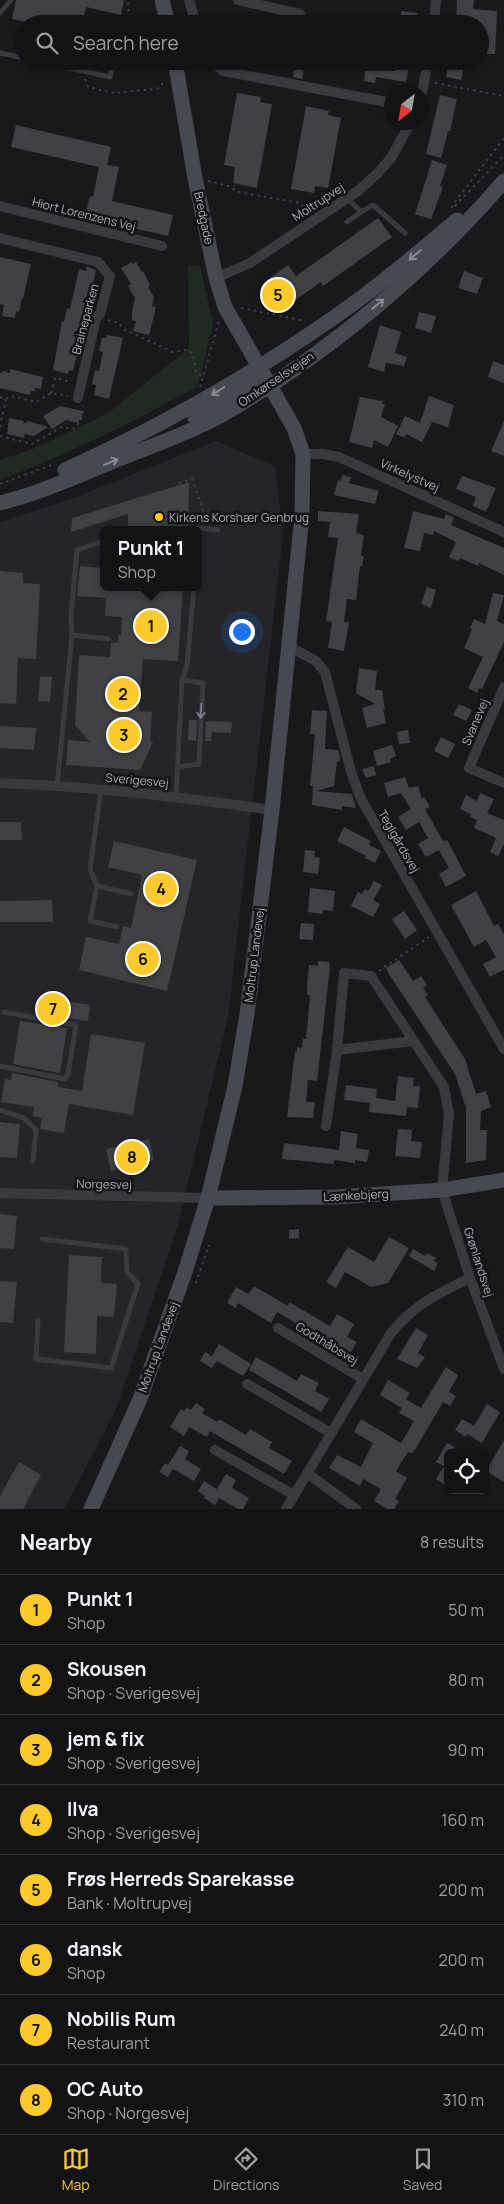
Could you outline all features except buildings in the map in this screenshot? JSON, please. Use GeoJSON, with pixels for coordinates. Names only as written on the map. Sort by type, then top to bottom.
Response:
{"type":"FeatureCollection","features":[{"type":"Feature","properties":{"kind":"street"},"geometry":{"type":"LineString","coordinates":[[162,0],[166,15]]}},
{"type":"Feature","properties":{"kind":"street"},"geometry":{"type":"LineString","coordinates":[[189,0],[193,15]]}},
{"type":"Feature","properties":{"kind":"street"},"geometry":{"type":"LineString","coordinates":[[238,0],[300,14]]}},
{"type":"Feature","properties":{"kind":"street"},"geometry":{"type":"LineString","coordinates":[[435,15],[436,0]]}},
{"type":"Feature","properties":{"kind":"street","name":"Bredgade"},"geometry":{"type":"LineString","coordinates":[[176,70],[195,178],[216,278],[225,307],[269,386]]}},
{"type":"Feature","properties":{"kind":"street"},"geometry":{"type":"LineString","coordinates":[[221,70],[223,72],[384,102]]}},
{"type":"Feature","properties":{"kind":"street"},"geometry":{"type":"LineString","coordinates":[[424,85],[427,70]]}},
{"type":"Feature","properties":{"kind":"street","name":"Moltrupvej"},"geometry":{"type":"LineString","coordinates":[[216,278],[250,263],[347,198],[378,173],[391,158],[407,130]]}},
{"type":"Feature","properties":{"kind":"street","name":"Omkørselsvejen"},"geometry":{"type":"LineString","coordinates":[[0,498],[107,451],[193,406],[259,365],[350,306],[466,213],[504,177]]}},
{"type":"Feature","properties":{"kind":"street","name":"Omkørselsvejen"},"geometry":{"type":"LineString","coordinates":[[0,503],[17,499],[161,442],[220,416],[269,386],[336,338],[416,271],[469,222],[504,181]]}},
{"type":"Feature","properties":{"kind":"street","name":"Hiort Lorenzens Vej"},"geometry":{"type":"LineString","coordinates":[[0,206],[162,246]]}},
{"type":"Feature","properties":{"kind":"street","name":"Braineparken"},"geometry":{"type":"LineString","coordinates":[[0,238],[98,262],[110,276],[100,314],[96,318],[78,398]]}},
{"type":"Feature","properties":{"kind":"street"},"geometry":{"type":"LineString","coordinates":[[269,386],[276,374],[286,363],[343,319],[373,288]]}},
{"type":"Feature","properties":{"kind":"street"},"geometry":{"type":"LineString","coordinates":[[161,442],[182,425],[243,390],[252,382],[259,365]]}},
{"type":"Feature","properties":{"kind":"street","name":"Moltrup Landevej"},"geometry":{"type":"LineString","coordinates":[[91,1509],[149,1375],[185,1272],[208,1198],[235,1086],[247,1014],[272,810],[302,516],[302,454],[294,428],[269,386]]}},
{"type":"Feature","properties":{"kind":"street","name":"Virkelystvej"},"geometry":{"type":"LineString","coordinates":[[302,454],[323,454],[339,457],[504,532]]}},
{"type":"Feature","properties":{"kind":"street","name":"Teglgårdsvej"},"geometry":{"type":"LineString","coordinates":[[288,646],[316,661],[325,672],[351,772],[361,799],[504,1049]]}},
{"type":"Feature","properties":{"kind":"street","name":"Svanevej"},"geometry":{"type":"LineString","coordinates":[[504,687],[469,768],[504,784]]}},
{"type":"Feature","properties":{"kind":"street","name":"Sverigesvej"},"geometry":{"type":"LineString","coordinates":[[0,783],[102,789],[176,796],[272,810]]}},
{"type":"Feature","properties":{"kind":"street"},"geometry":{"type":"LineString","coordinates":[[326,1126],[344,973],[371,976],[444,1087],[449,1114],[442,1190]]}},
{"type":"Feature","properties":{"kind":"street"},"geometry":{"type":"LineString","coordinates":[[336,1050],[413,1041]]}},
{"type":"Feature","properties":{"kind":"street","name":"Lænkebjerg"},"geometry":{"type":"LineString","coordinates":[[208,1198],[336,1197],[442,1190],[504,1180]]}},
{"type":"Feature","properties":{"kind":"street","name":"Grønlandsvej"},"geometry":{"type":"LineString","coordinates":[[442,1190],[470,1278],[504,1368]]}},
{"type":"Feature","properties":{"kind":"street","name":"Norgesvej"},"geometry":{"type":"LineString","coordinates":[[0,1193],[208,1198]]}},
{"type":"Feature","properties":{"kind":"street","name":"Godthåbsvej"},"geometry":{"type":"LineString","coordinates":[[286,1509],[391,1333],[406,1315],[422,1302],[470,1278]]}},
{"type":"Feature","properties":{"kind":"street","name":"Godthåbsvej"},"geometry":{"type":"LineString","coordinates":[[278,1328],[363,1379]]}},
{"type":"Feature","properties":{"kind":"street"},"geometry":{"type":"LineString","coordinates":[[247,1384],[330,1433]]}},
{"type":"Feature","properties":{"kind":"street"},"geometry":{"type":"LineString","coordinates":[[215,1450],[294,1495]]}},
{"type":"Feature","properties":{"kind":"street"},"geometry":{"type":"LineString","coordinates":[[307,1473],[356,1509]]}},
{"type":"Feature","properties":{"kind":"lane"},"geometry":{"type":"LineString","coordinates":[[0,13],[11,0]]}},
{"type":"Feature","properties":{"kind":"lane"},"geometry":{"type":"LineString","coordinates":[[0,53],[15,56]]}},
{"type":"Feature","properties":{"kind":"lane"},"geometry":{"type":"LineString","coordinates":[[82,70],[110,76],[111,70]]}},
{"type":"Feature","properties":{"kind":"lane"},"geometry":{"type":"LineString","coordinates":[[347,198],[361,212]]}},
{"type":"Feature","properties":{"kind":"lane"},"geometry":{"type":"LineString","coordinates":[[347,222],[373,205],[405,233]]}},
{"type":"Feature","properties":{"kind":"lane"},"geometry":{"type":"LineString","coordinates":[[202,528],[218,530]]}},
{"type":"Feature","properties":{"kind":"lane"},"geometry":{"type":"LineString","coordinates":[[57,786],[72,635],[76,550],[100,542]]}},
{"type":"Feature","properties":{"kind":"lane"},"geometry":{"type":"LineString","coordinates":[[176,796],[182,680],[187,666],[194,591]]}},
{"type":"Feature","properties":{"kind":"lane"},"geometry":{"type":"LineString","coordinates":[[72,635],[108,639]]}},
{"type":"Feature","properties":{"kind":"lane"},"geometry":{"type":"LineString","coordinates":[[177,766],[198,764],[203,683],[182,680]]}},
{"type":"Feature","properties":{"kind":"lane"},"geometry":{"type":"LineString","coordinates":[[102,789],[90,869],[97,886],[90,921],[117,927]]}},
{"type":"Feature","properties":{"kind":"lane"},"geometry":{"type":"LineString","coordinates":[[97,886],[131,894]]}},
{"type":"Feature","properties":{"kind":"lane"},"geometry":{"type":"LineString","coordinates":[[0,1066],[65,1079],[68,1074],[76,1025],[4,1012]]}},
{"type":"Feature","properties":{"kind":"lane"},"geometry":{"type":"LineString","coordinates":[[0,1110],[24,1118],[36,1130],[33,1160]]}},
{"type":"Feature","properties":{"kind":"lane"},"geometry":{"type":"LineString","coordinates":[[38,1320],[36,1359],[111,1368],[138,1284],[127,1272],[126,1249],[42,1238]]}},
{"type":"Feature","properties":{"kind":"path"},"geometry":{"type":"LineString","coordinates":[[128,0],[129,15]]}},
{"type":"Feature","properties":{"kind":"path"},"geometry":{"type":"LineString","coordinates":[[82,70],[88,87],[114,93],[160,88],[164,79],[175,70]]}},
{"type":"Feature","properties":{"kind":"path"},"geometry":{"type":"LineString","coordinates":[[425,81],[504,96]]}},
{"type":"Feature","properties":{"kind":"path"},"geometry":{"type":"LineString","coordinates":[[504,138],[454,203],[452,210],[504,155]]}},
{"type":"Feature","properties":{"kind":"path"},"geometry":{"type":"LineString","coordinates":[[195,178],[229,186],[238,192],[300,203],[317,217]]}},
{"type":"Feature","properties":{"kind":"path"},"geometry":{"type":"LineString","coordinates":[[206,386],[200,390],[216,327],[225,307],[248,308],[308,321],[300,327]]}},
{"type":"Feature","properties":{"kind":"path"},"geometry":{"type":"LineString","coordinates":[[96,318],[119,323],[123,329],[173,352],[187,350],[193,354],[196,372],[203,377]]}},
{"type":"Feature","properties":{"kind":"path"},"geometry":{"type":"LineString","coordinates":[[51,393],[55,378],[81,384]]}},
{"type":"Feature","properties":{"kind":"path"},"geometry":{"type":"LineString","coordinates":[[0,427],[6,399],[11,396],[36,402],[51,393],[78,398],[84,402],[81,421],[73,429],[62,427],[32,444],[0,436]]}},
{"type":"Feature","properties":{"kind":"path"},"geometry":{"type":"LineString","coordinates":[[0,397],[6,399]]}},
{"type":"Feature","properties":{"kind":"path"},"geometry":{"type":"LineString","coordinates":[[0,484],[56,464]]}},
{"type":"Feature","properties":{"kind":"path"},"geometry":{"type":"LineString","coordinates":[[179,483],[192,479],[204,513],[201,526]]}},
{"type":"Feature","properties":{"kind":"path"},"geometry":{"type":"LineString","coordinates":[[371,976],[437,932]]}},
{"type":"Feature","properties":{"kind":"shaded area"},"geometry":{"type":"Polygon","coordinates":[[[188,266],[200,266],[213,323],[198,386],[100,437],[0,480],[0,460],[33,449],[108,413],[189,348],[188,266]]]}},
{"type":"Feature","properties":{"kind":"shaded area"},"geometry":{"type":"Polygon","coordinates":[[[216,441],[275,466],[283,534],[228,1017],[178,1224],[115,1412],[64,1509],[0,1509],[0,522],[79,496],[216,441]]]}},
{"type":"Feature","properties":{"kind":"place","name":"Frøs Herreds Sparekasse"},"geometry":{"type":"Point","coordinates":[278,295]}},
{"type":"Feature","properties":{"kind":"place","name":"Kirkens Korshær Genbrug"},"geometry":{"type":"Point","coordinates":[159,517]}},
{"type":"Feature","properties":{"kind":"place","name":"Punkt 1"},"geometry":{"type":"Point","coordinates":[151,626]}},
{"type":"Feature","properties":{"kind":"place","name":"Skousen"},"geometry":{"type":"Point","coordinates":[123,694]}},
{"type":"Feature","properties":{"kind":"place","name":"jem & fix"},"geometry":{"type":"Point","coordinates":[124,735]}},
{"type":"Feature","properties":{"kind":"place","name":"Ilva"},"geometry":{"type":"Point","coordinates":[161,889]}},
{"type":"Feature","properties":{"kind":"place","name":"dansk"},"geometry":{"type":"Point","coordinates":[143,959]}},
{"type":"Feature","properties":{"kind":"place","name":"Nobilis Rum"},"geometry":{"type":"Point","coordinates":[53,1009]}},
{"type":"Feature","properties":{"kind":"place","name":"OC Auto"},"geometry":{"type":"Point","coordinates":[132,1157]}}]}
